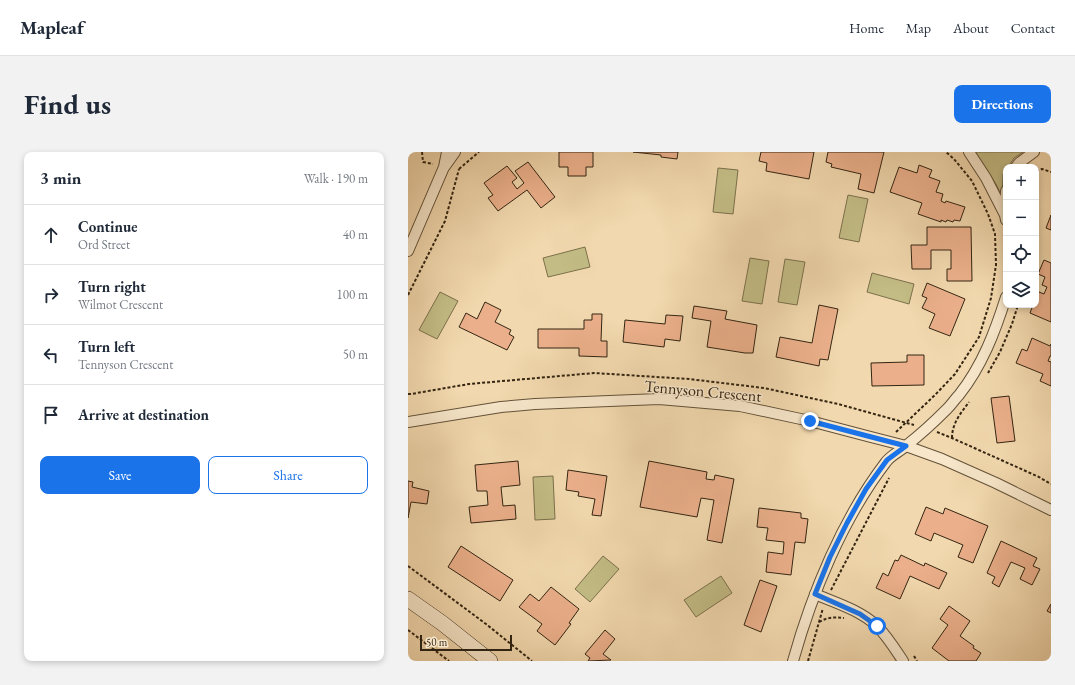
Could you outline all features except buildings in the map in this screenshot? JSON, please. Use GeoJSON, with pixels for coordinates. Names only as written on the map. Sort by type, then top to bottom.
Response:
{"type":"FeatureCollection","features":[{"type":"Feature","properties":{"kind":"street"},"geometry":{"type":"LineString","coordinates":[[440,152],[444,167]]}},
{"type":"Feature","properties":{"kind":"street"},"geometry":{"type":"LineString","coordinates":[[444,167],[446,152]]}},
{"type":"Feature","properties":{"kind":"street"},"geometry":{"type":"LineString","coordinates":[[408,251],[444,167],[455,152]]}},
{"type":"Feature","properties":{"kind":"street"},"geometry":{"type":"LineString","coordinates":[[969,152],[986,178],[1003,214]]}},
{"type":"Feature","properties":{"kind":"street"},"geometry":{"type":"LineString","coordinates":[[1018,164],[1034,152]]}},
{"type":"Feature","properties":{"kind":"street"},"geometry":{"type":"LineString","coordinates":[[793,661],[800,634],[815,594],[847,523],[866,489],[887,460],[906,446],[949,408],[968,383],[985,354],[1003,307]]}},
{"type":"Feature","properties":{"kind":"street","name":"Tennyson Crescent"},"geometry":{"type":"LineString","coordinates":[[408,422],[501,407],[535,404],[659,399],[740,406],[810,421],[906,446],[942,458],[1051,510]]}},
{"type":"Feature","properties":{"kind":"street"},"geometry":{"type":"LineString","coordinates":[[815,594],[860,614],[877,626],[892,644],[903,661]]}},
{"type":"Feature","properties":{"kind":"street"},"geometry":{"type":"LineString","coordinates":[[408,599],[442,623],[490,661]]}},
{"type":"Feature","properties":{"kind":"path"},"geometry":{"type":"LineString","coordinates":[[886,441],[955,374],[979,336],[991,298],[996,265],[995,234],[988,214],[972,181],[954,159],[946,152]]}},
{"type":"Feature","properties":{"kind":"path"},"geometry":{"type":"LineString","coordinates":[[408,295],[445,221],[459,169]]}},
{"type":"Feature","properties":{"kind":"path"},"geometry":{"type":"LineString","coordinates":[[1039,170],[1042,169],[1051,172]]}},
{"type":"Feature","properties":{"kind":"path"},"geometry":{"type":"LineString","coordinates":[[808,661],[826,599],[890,477]]}},
{"type":"Feature","properties":{"kind":"path"},"geometry":{"type":"LineString","coordinates":[[408,566],[486,624],[532,661]]}},
{"type":"Feature","properties":{"kind":"path"},"geometry":{"type":"LineString","coordinates":[[820,622],[826,618],[844,618]]}},
{"type":"Feature","properties":{"kind":"path"},"geometry":{"type":"LineString","coordinates":[[408,630],[449,661]]}},
{"type":"Feature","properties":{"kind":"shaded area"},"geometry":{"type":"Polygon","coordinates":[[[974,152],[1023,152],[1014,158],[1010,164],[1003,164],[1002,197],[996,184],[974,152]]]}},
{"type":"Feature","properties":{"kind":"shaded area"},"geometry":{"type":"Polygon","coordinates":[[[718,168],[738,170],[733,214],[713,212],[718,168]]]}},
{"type":"Feature","properties":{"kind":"shaded area"},"geometry":{"type":"Polygon","coordinates":[[[848,195],[868,199],[859,242],[839,238],[848,195]]]}},
{"type":"Feature","properties":{"kind":"shaded area"},"geometry":{"type":"Polygon","coordinates":[[[585,247],[590,267],[548,277],[543,258],[585,247]]]}},
{"type":"Feature","properties":{"kind":"shaded area"},"geometry":{"type":"Polygon","coordinates":[[[750,258],[769,261],[762,304],[742,301],[750,258]]]}},
{"type":"Feature","properties":{"kind":"shaded area"},"geometry":{"type":"Polygon","coordinates":[[[785,259],[805,262],[797,305],[778,302],[785,259]]]}},
{"type":"Feature","properties":{"kind":"shaded area"},"geometry":{"type":"Polygon","coordinates":[[[872,273],[914,284],[909,304],[867,292],[872,273]]]}},
{"type":"Feature","properties":{"kind":"shaded area"},"geometry":{"type":"Polygon","coordinates":[[[440,292],[458,301],[437,339],[419,330],[440,292]]]}},
{"type":"Feature","properties":{"kind":"shaded area"},"geometry":{"type":"Polygon","coordinates":[[[553,476],[555,519],[535,520],[533,477],[553,476]]]}},
{"type":"Feature","properties":{"kind":"shaded area"},"geometry":{"type":"Polygon","coordinates":[[[603,556],[619,569],[590,602],[575,589],[603,556]]]}},
{"type":"Feature","properties":{"kind":"shaded area"},"geometry":{"type":"Polygon","coordinates":[[[721,576],[732,593],[696,617],[684,600],[721,576]]]}},
{"type":"Feature","properties":{"kind":"route"},"geometry":{"type":"LineString","coordinates":[[810,421],[906,446],[887,460],[866,489],[830,557],[815,594],[860,614],[877,626]]}}]}
